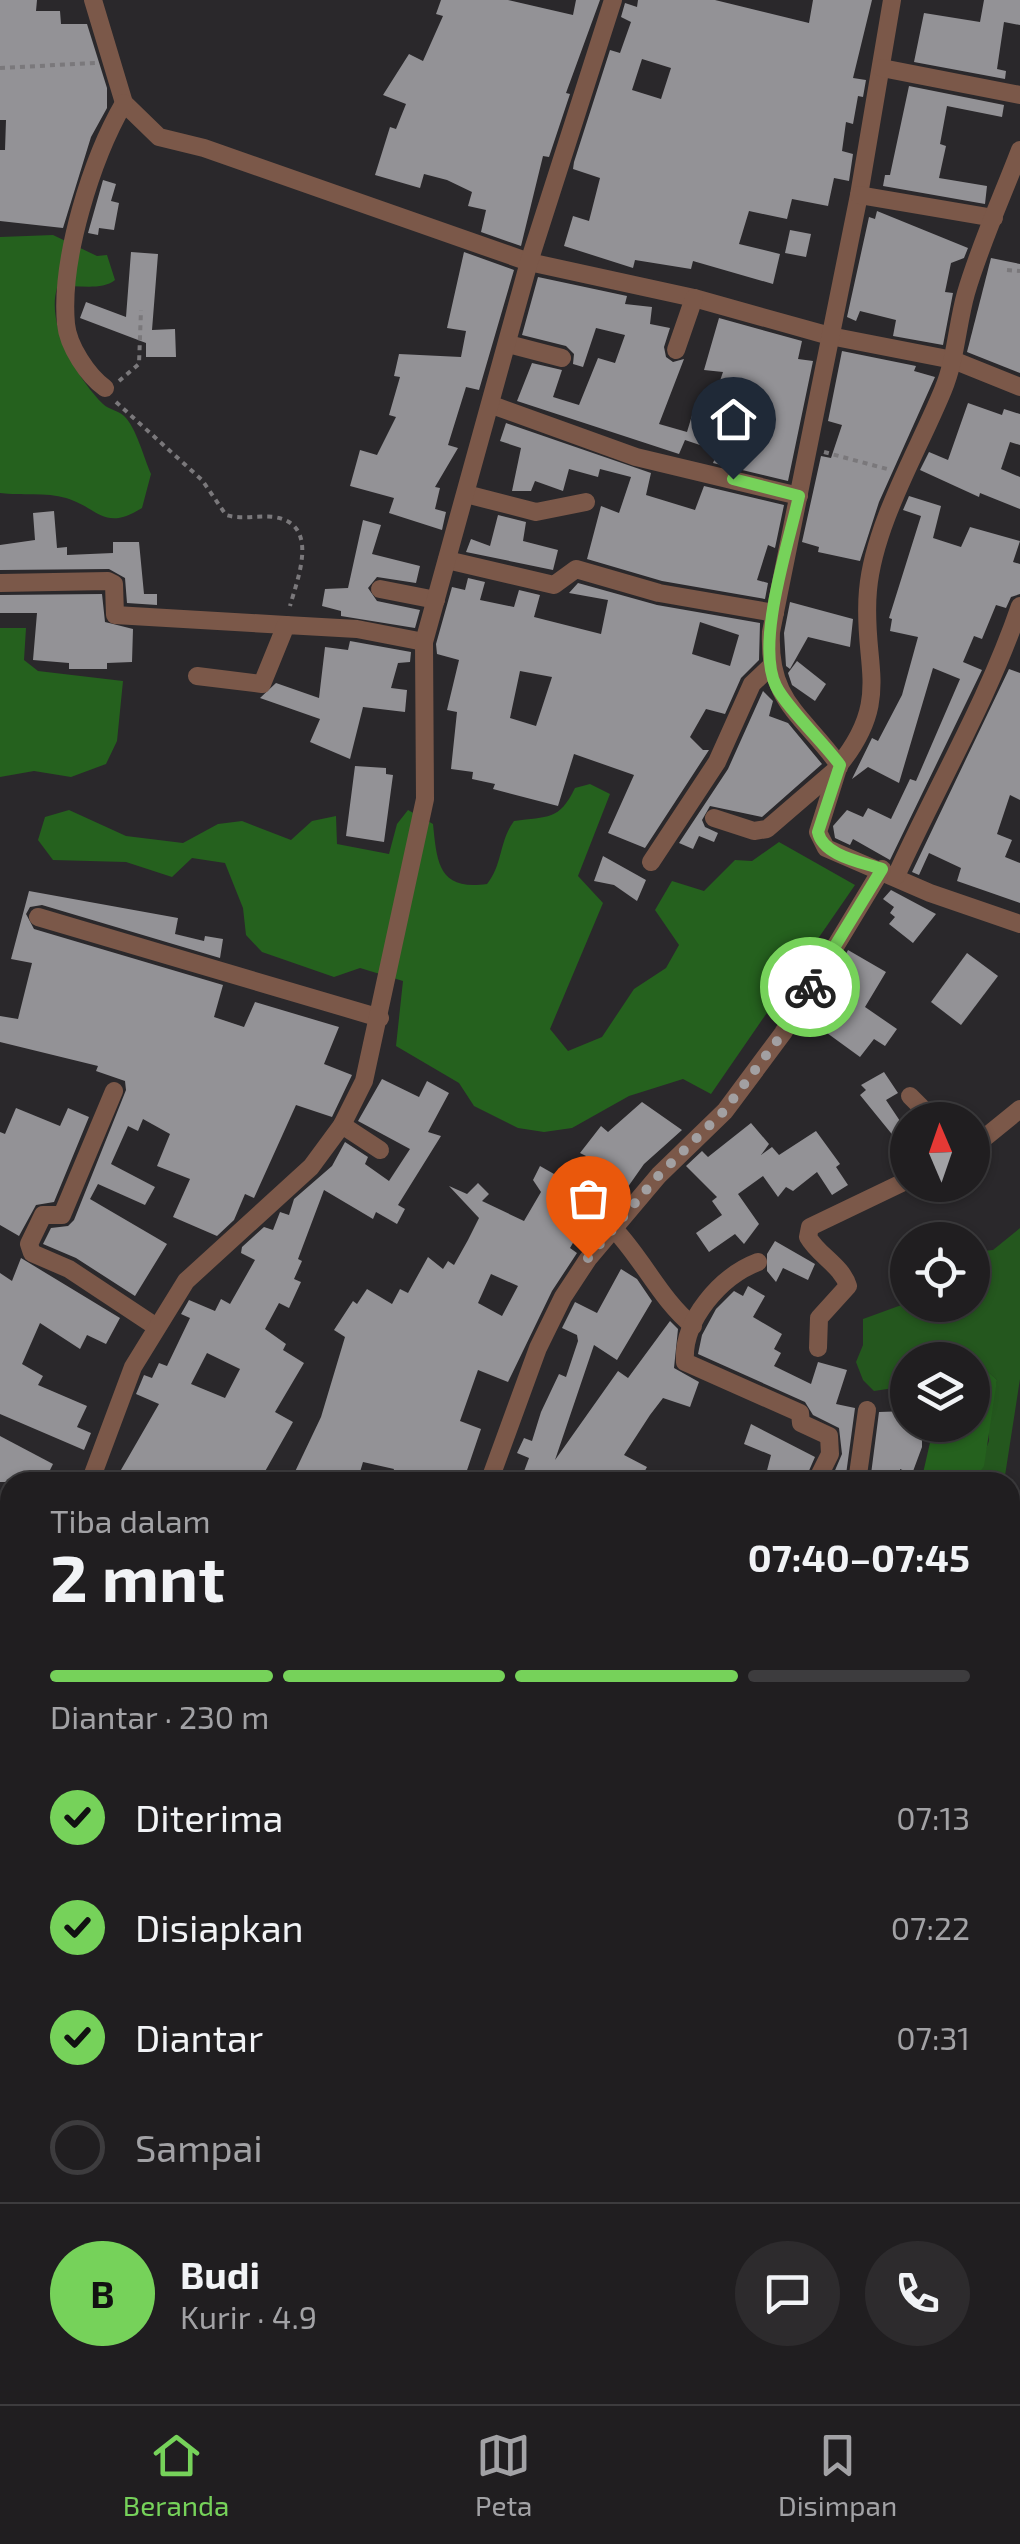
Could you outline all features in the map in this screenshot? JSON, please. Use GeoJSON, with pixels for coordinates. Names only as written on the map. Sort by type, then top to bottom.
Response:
{"type":"FeatureCollection","features":[{"type":"Feature","properties":{"kind":"street"},"geometry":{"type":"LineString","coordinates":[[92,0],[124,103],[160,137],[531,255],[953,360],[1020,387]]}},
{"type":"Feature","properties":{"kind":"street"},"geometry":{"type":"LineString","coordinates":[[94,1472],[133,1367],[186,1280],[290,1188],[342,1125],[364,1081],[425,799],[424,642],[531,255],[613,0]]}},
{"type":"Feature","properties":{"kind":"street"},"geometry":{"type":"LineString","coordinates":[[838,763],[777,690],[770,666],[775,613],[859,195],[892,0]]}},
{"type":"Feature","properties":{"kind":"street"},"geometry":{"type":"LineString","coordinates":[[882,68],[1020,96]]}},
{"type":"Feature","properties":{"kind":"street"},"geometry":{"type":"LineString","coordinates":[[105,388],[72,344],[66,324],[68,279],[92,176],[124,103]]}},
{"type":"Feature","properties":{"kind":"street"},"geometry":{"type":"LineString","coordinates":[[714,818],[754,831],[766,829],[838,763],[864,729],[874,690],[868,591],[906,474],[953,360],[966,295],[1020,150]]}},
{"type":"Feature","properties":{"kind":"street"},"geometry":{"type":"LineString","coordinates":[[859,195],[994,218]]}},
{"type":"Feature","properties":{"kind":"street"},"geometry":{"type":"LineString","coordinates":[[676,350],[694,298]]}},
{"type":"Feature","properties":{"kind":"street"},"geometry":{"type":"LineString","coordinates":[[508,344],[562,358]]}},
{"type":"Feature","properties":{"kind":"street"},"geometry":{"type":"LineString","coordinates":[[492,405],[636,457],[799,496]]}},
{"type":"Feature","properties":{"kind":"street"},"geometry":{"type":"LineString","coordinates":[[466,494],[536,512],[586,502]]}},
{"type":"Feature","properties":{"kind":"street"},"geometry":{"type":"LineString","coordinates":[[447,560],[554,585],[576,569],[659,593],[775,613]]}},
{"type":"Feature","properties":{"kind":"street"},"geometry":{"type":"LineString","coordinates":[[0,583],[108,581],[114,584],[115,615],[356,629],[424,642]]}},
{"type":"Feature","properties":{"kind":"street"},"geometry":{"type":"LineString","coordinates":[[380,588],[436,600]]}},
{"type":"Feature","properties":{"kind":"street"},"geometry":{"type":"LineString","coordinates":[[493,1472],[538,1348],[562,1298],[588,1258],[616,1230],[659,1175],[724,1111],[783,1033],[889,873],[1000,664],[1020,606]]}},
{"type":"Feature","properties":{"kind":"street"},"geometry":{"type":"LineString","coordinates":[[197,676],[262,684],[286,626]]}},
{"type":"Feature","properties":{"kind":"street"},"geometry":{"type":"LineString","coordinates":[[651,862],[717,762],[752,684],[770,666]]}},
{"type":"Feature","properties":{"kind":"street"},"geometry":{"type":"LineString","coordinates":[[838,763],[818,832],[826,848],[1017,917]]}},
{"type":"Feature","properties":{"kind":"street"},"geometry":{"type":"LineString","coordinates":[[38,917],[380,1018]]}},
{"type":"Feature","properties":{"kind":"street"},"geometry":{"type":"LineString","coordinates":[[114,1091],[62,1215],[43,1215],[29,1244],[32,1253],[69,1269],[155,1326]]}},
{"type":"Feature","properties":{"kind":"street"},"geometry":{"type":"LineString","coordinates":[[910,1096],[916,1102]]}},
{"type":"Feature","properties":{"kind":"street"},"geometry":{"type":"LineString","coordinates":[[990,1133],[1020,1109]]}},
{"type":"Feature","properties":{"kind":"street"},"geometry":{"type":"LineString","coordinates":[[342,1125],[380,1150]]}},
{"type":"Feature","properties":{"kind":"street"},"geometry":{"type":"LineString","coordinates":[[818,1348],[819,1318],[848,1286],[846,1277],[812,1245],[808,1237],[810,1227],[890,1189]]}},
{"type":"Feature","properties":{"kind":"street"},"geometry":{"type":"LineString","coordinates":[[616,1230],[636,1252],[673,1310],[693,1326]]}},
{"type":"Feature","properties":{"kind":"street"},"geometry":{"type":"LineString","coordinates":[[758,1262],[729,1278],[708,1299],[693,1326],[684,1355],[690,1366],[800,1413],[802,1422],[829,1436],[830,1454],[821,1472]]}},
{"type":"Feature","properties":{"kind":"street"},"geometry":{"type":"LineString","coordinates":[[858,1472],[867,1410]]}},
{"type":"Feature","properties":{"kind":"path"},"geometry":{"type":"LineString","coordinates":[[0,68],[110,62]]}},
{"type":"Feature","properties":{"kind":"path"},"geometry":{"type":"LineString","coordinates":[[1007,270],[1020,272]]}},
{"type":"Feature","properties":{"kind":"path"},"geometry":{"type":"LineString","coordinates":[[137,370],[142,310]]}},
{"type":"Feature","properties":{"kind":"path"},"geometry":{"type":"LineString","coordinates":[[105,388],[126,414],[202,480],[226,515],[288,520],[300,532],[304,556],[286,626]]}},
{"type":"Feature","properties":{"kind":"path"},"geometry":{"type":"LineString","coordinates":[[808,448],[906,474]]}},
{"type":"Feature","properties":{"kind":"green space"},"geometry":{"type":"Polygon","coordinates":[[[53,235],[97,256],[107,255],[115,280],[102,286],[57,288],[55,303],[60,334],[74,366],[103,404],[128,421],[151,474],[142,508],[119,518],[102,516],[58,496],[0,493],[0,237],[53,235]]]}},
{"type":"Feature","properties":{"kind":"green space"},"geometry":{"type":"Polygon","coordinates":[[[0,628],[26,628],[24,660],[38,671],[123,681],[117,741],[106,764],[71,777],[34,771],[0,777],[0,628]]]}},
{"type":"Feature","properties":{"kind":"green space"},"geometry":{"type":"Polygon","coordinates":[[[590,784],[610,794],[578,876],[603,903],[550,1029],[568,1051],[602,1037],[634,989],[666,968],[679,945],[655,910],[672,881],[704,891],[735,860],[752,861],[779,842],[855,885],[711,1094],[683,1079],[629,1096],[572,1128],[544,1132],[518,1128],[474,1106],[459,1083],[396,1046],[403,981],[360,968],[334,977],[262,952],[246,935],[243,908],[225,863],[192,858],[172,877],[126,862],[53,860],[38,840],[45,817],[69,810],[126,836],[183,843],[218,824],[242,821],[291,840],[312,821],[336,816],[337,844],[389,854],[397,824],[408,810],[433,824],[439,862],[449,878],[458,883],[487,884],[514,821],[558,812],[575,788],[590,784]]]}},
{"type":"Feature","properties":{"kind":"green space"},"geometry":{"type":"Polygon","coordinates":[[[1020,1228],[1020,1379],[1006,1472],[977,1472],[990,1442],[990,1411],[997,1380],[990,1374],[990,1342],[890,1342],[890,1389],[874,1391],[863,1380],[856,1362],[863,1345],[863,1319],[890,1309],[890,1322],[990,1322],[990,1250],[1020,1228]]]}},
{"type":"Feature","properties":{"kind":"green space"},"geometry":{"type":"Polygon","coordinates":[[[990,1374],[997,1380],[990,1426],[990,1374]]]}},
{"type":"Feature","properties":{"kind":"green space"},"geometry":{"type":"Polygon","coordinates":[[[930,1442],[988,1442],[980,1472],[923,1472],[930,1442]]]}},
{"type":"Feature","properties":{"kind":"building"},"geometry":{"type":"Polygon","coordinates":[[[0,0],[37,0],[36,11],[60,11],[61,24],[87,24],[107,88],[107,108],[91,137],[63,228],[0,221],[0,150],[5,150],[6,120],[0,120],[0,0]]]}},
{"type":"Feature","properties":{"kind":"building"},"geometry":{"type":"Polygon","coordinates":[[[441,0],[508,0],[573,15],[576,0],[600,0],[566,93],[570,94],[549,157],[543,156],[521,246],[481,232],[486,210],[468,206],[472,192],[424,174],[420,188],[375,175],[390,127],[396,129],[406,104],[383,95],[409,54],[423,61],[443,16],[436,14],[441,0]]]}},
{"type":"Feature","properties":{"kind":"building"},"geometry":{"type":"Polygon","coordinates":[[[638,0],[715,0],[809,23],[813,0],[872,0],[853,78],[866,80],[863,97],[858,96],[853,124],[846,122],[842,151],[853,154],[849,181],[834,178],[828,206],[792,199],[787,219],[749,211],[739,244],[780,254],[773,284],[693,261],[691,269],[635,260],[633,268],[564,246],[573,216],[589,221],[600,178],[573,169],[574,162],[610,50],[620,53],[631,22],[621,17],[625,3],[637,7],[638,0]],[[642,59],[632,90],[661,99],[671,68],[642,59]]]}},
{"type":"Feature","properties":{"kind":"building"},"geometry":{"type":"Polygon","coordinates":[[[984,0],[1020,0],[1020,25],[1004,22],[997,69],[1006,71],[1005,79],[914,62],[924,13],[980,22],[984,0]]]}},
{"type":"Feature","properties":{"kind":"building"},"geometry":{"type":"Polygon","coordinates":[[[909,86],[1004,105],[1002,117],[947,106],[940,144],[946,146],[939,178],[987,186],[985,204],[883,186],[885,175],[890,175],[909,86]]]}},
{"type":"Feature","properties":{"kind":"building"},"geometry":{"type":"Polygon","coordinates":[[[103,180],[116,184],[111,201],[119,203],[114,230],[99,228],[98,235],[88,233],[103,180]]]}},
{"type":"Feature","properties":{"kind":"building"},"geometry":{"type":"Polygon","coordinates":[[[877,211],[968,248],[964,258],[951,263],[945,292],[953,293],[943,345],[893,336],[896,320],[860,311],[856,321],[847,317],[869,217],[875,219],[877,211]]]}},
{"type":"Feature","properties":{"kind":"building"},"geometry":{"type":"Polygon","coordinates":[[[790,230],[811,234],[806,257],[785,253],[790,230]]]}},
{"type":"Feature","properties":{"kind":"building"},"geometry":{"type":"Polygon","coordinates":[[[131,252],[158,254],[152,330],[175,329],[176,357],[146,357],[146,343],[80,318],[86,302],[126,317],[131,252]]]}},
{"type":"Feature","properties":{"kind":"building"},"geometry":{"type":"Polygon","coordinates":[[[464,252],[514,270],[479,390],[466,387],[448,445],[458,448],[435,487],[440,488],[435,509],[446,512],[442,530],[389,513],[394,498],[350,486],[360,450],[377,455],[396,417],[389,415],[400,377],[394,376],[399,354],[461,357],[466,331],[447,328],[464,252]]]}},
{"type":"Feature","properties":{"kind":"building"},"geometry":{"type":"Polygon","coordinates":[[[991,258],[1020,264],[1020,373],[967,352],[991,258]]]}},
{"type":"Feature","properties":{"kind":"building"},"geometry":{"type":"Polygon","coordinates":[[[538,277],[627,296],[625,304],[652,307],[650,324],[670,328],[664,347],[666,357],[673,362],[684,359],[659,424],[687,432],[693,412],[707,419],[723,372],[704,370],[719,318],[802,341],[798,359],[813,361],[788,481],[713,463],[718,451],[685,440],[679,454],[517,401],[532,363],[562,370],[553,397],[579,405],[598,358],[615,363],[625,335],[596,328],[583,367],[573,364],[574,354],[566,346],[522,335],[538,277]]]}},
{"type":"Feature","properties":{"kind":"building"},"geometry":{"type":"Polygon","coordinates":[[[842,351],[916,366],[914,371],[935,377],[879,502],[860,561],[818,552],[819,547],[802,542],[821,456],[831,458],[842,425],[828,421],[842,351]]]}},
{"type":"Feature","properties":{"kind":"building"},"geometry":{"type":"Polygon","coordinates":[[[968,403],[1002,415],[1004,409],[1020,414],[1020,445],[1010,442],[1001,469],[1020,477],[1020,509],[980,493],[979,497],[920,470],[929,452],[948,460],[968,403]]]}},
{"type":"Feature","properties":{"kind":"building"},"geometry":{"type":"Polygon","coordinates":[[[506,423],[651,473],[646,495],[695,510],[704,486],[784,505],[775,548],[768,545],[757,580],[768,583],[765,599],[662,581],[587,559],[601,506],[619,513],[631,477],[600,469],[598,477],[569,469],[563,491],[535,481],[531,491],[512,491],[521,448],[500,441],[506,423]]]}},
{"type":"Feature","properties":{"kind":"building"},"geometry":{"type":"Polygon","coordinates":[[[909,496],[941,506],[933,538],[961,547],[970,527],[1020,541],[1013,562],[1020,564],[1020,594],[1011,597],[1006,608],[996,605],[982,639],[974,636],[963,662],[982,670],[890,860],[853,839],[850,845],[835,838],[833,826],[847,810],[863,817],[868,808],[891,819],[910,779],[916,781],[960,679],[933,668],[899,783],[868,767],[852,779],[872,738],[878,741],[902,695],[918,637],[890,631],[889,618],[921,516],[903,510],[909,496]]]}},
{"type":"Feature","properties":{"kind":"building"},"geometry":{"type":"Polygon","coordinates":[[[54,511],[57,548],[67,547],[67,555],[113,553],[113,542],[139,542],[144,594],[157,594],[157,605],[127,603],[125,578],[109,569],[0,570],[0,545],[35,540],[33,513],[54,511]]]}},
{"type":"Feature","properties":{"kind":"building"},"geometry":{"type":"Polygon","coordinates":[[[498,515],[526,522],[523,541],[558,550],[553,570],[466,552],[471,539],[490,546],[498,515]]]}},
{"type":"Feature","properties":{"kind":"building"},"geometry":{"type":"Polygon","coordinates":[[[363,520],[381,525],[372,554],[420,566],[416,583],[377,577],[368,588],[377,601],[420,610],[415,628],[341,616],[341,611],[322,606],[325,589],[348,588],[363,520]]]}},
{"type":"Feature","properties":{"kind":"building"},"geometry":{"type":"Polygon","coordinates":[[[468,578],[485,582],[480,600],[514,607],[519,590],[540,595],[534,617],[601,634],[608,600],[569,593],[578,583],[657,605],[760,623],[759,660],[741,678],[725,714],[706,709],[690,737],[703,750],[709,750],[645,848],[608,833],[634,775],[574,754],[558,806],[493,789],[495,784],[472,779],[473,772],[451,769],[457,712],[447,710],[459,660],[437,654],[436,644],[452,587],[465,590],[468,578]],[[700,622],[692,654],[730,666],[739,635],[700,622]],[[520,671],[510,718],[536,726],[552,677],[520,671]]]}},
{"type":"Feature","properties":{"kind":"building"},"geometry":{"type":"Polygon","coordinates":[[[102,594],[105,622],[133,629],[132,662],[107,663],[107,669],[69,669],[69,663],[33,660],[37,613],[0,613],[0,595],[102,594]]]}},
{"type":"Feature","properties":{"kind":"building"},"geometry":{"type":"Polygon","coordinates":[[[790,602],[853,619],[850,647],[808,637],[790,669],[786,666],[784,633],[790,602]]]}},
{"type":"Feature","properties":{"kind":"building"},"geometry":{"type":"Polygon","coordinates":[[[350,641],[411,652],[410,662],[398,663],[391,688],[407,690],[405,712],[363,707],[350,759],[310,742],[320,719],[260,698],[276,683],[319,698],[325,647],[348,650],[350,641]]]}},
{"type":"Feature","properties":{"kind":"building"},"geometry":{"type":"Polygon","coordinates":[[[797,661],[826,684],[815,701],[792,685],[788,673],[797,661]]]}},
{"type":"Feature","properties":{"kind":"building"},"geometry":{"type":"Polygon","coordinates":[[[1009,669],[1020,673],[1020,800],[1010,795],[997,834],[1012,840],[1005,857],[1020,863],[1020,903],[957,881],[961,868],[929,853],[919,875],[912,872],[1009,669]]]}},
{"type":"Feature","properties":{"kind":"building"},"geometry":{"type":"Polygon","coordinates":[[[763,691],[773,701],[769,716],[788,723],[822,764],[762,817],[710,806],[702,820],[705,827],[718,833],[714,842],[699,836],[693,849],[679,843],[728,769],[763,691]]]}},
{"type":"Feature","properties":{"kind":"building"},"geometry":{"type":"Polygon","coordinates":[[[355,766],[386,768],[386,774],[393,775],[384,842],[346,836],[355,766]]]}},
{"type":"Feature","properties":{"kind":"building"},"geometry":{"type":"Polygon","coordinates":[[[603,856],[646,880],[637,901],[614,885],[594,881],[603,856]]]}},
{"type":"Feature","properties":{"kind":"building"},"geometry":{"type":"Polygon","coordinates":[[[891,890],[936,914],[913,943],[889,924],[895,917],[890,913],[894,907],[883,899],[891,890]]]}},
{"type":"Feature","properties":{"kind":"building"},"geometry":{"type":"Polygon","coordinates":[[[29,891],[178,918],[175,934],[204,941],[205,936],[223,939],[220,958],[42,905],[30,907],[26,914],[34,929],[223,985],[214,1017],[244,1027],[255,1002],[339,1027],[324,1064],[352,1075],[332,1117],[296,1105],[254,1198],[245,1194],[234,1220],[217,1236],[173,1217],[190,1179],[157,1166],[170,1134],[143,1119],[138,1131],[128,1126],[111,1164],[155,1187],[145,1205],[98,1184],[90,1199],[167,1244],[135,1296],[76,1258],[43,1244],[51,1228],[68,1226],[74,1220],[126,1090],[125,1081],[96,1071],[98,1066],[0,1042],[0,1016],[18,1019],[32,963],[11,959],[29,891]]]}},
{"type":"Feature","properties":{"kind":"building"},"geometry":{"type":"Polygon","coordinates":[[[848,950],[886,972],[865,1007],[897,1029],[885,1046],[874,1039],[860,1057],[827,1033],[851,1002],[842,997],[846,990],[831,982],[848,950]]]}},
{"type":"Feature","properties":{"kind":"building"},"geometry":{"type":"Polygon","coordinates":[[[967,953],[998,976],[961,1025],[931,1002],[967,953]]]}},
{"type":"Feature","properties":{"kind":"building"},"geometry":{"type":"Polygon","coordinates":[[[884,1072],[898,1093],[886,1100],[890,1106],[890,1132],[860,1095],[866,1090],[861,1085],[884,1072]]]}},
{"type":"Feature","properties":{"kind":"building"},"geometry":{"type":"Polygon","coordinates":[[[382,1079],[419,1097],[427,1081],[449,1093],[428,1132],[441,1136],[398,1205],[405,1209],[397,1224],[376,1212],[373,1219],[324,1190],[298,1259],[302,1261],[294,1279],[301,1282],[289,1308],[279,1303],[265,1329],[286,1344],[283,1350],[304,1363],[275,1412],[293,1422],[265,1472],[120,1472],[159,1404],[136,1394],[144,1375],[152,1378],[159,1363],[167,1366],[190,1318],[181,1314],[189,1300],[215,1311],[221,1299],[230,1304],[255,1260],[241,1253],[242,1247],[264,1227],[273,1230],[280,1212],[289,1215],[294,1199],[332,1166],[345,1142],[368,1157],[365,1164],[389,1181],[410,1149],[358,1121],[382,1079]],[[207,1353],[191,1384],[225,1398],[240,1369],[207,1353]]]}},
{"type":"Feature","properties":{"kind":"building"},"geometry":{"type":"Polygon","coordinates":[[[642,1102],[682,1130],[644,1164],[625,1191],[599,1173],[566,1221],[581,1229],[570,1248],[577,1253],[552,1291],[508,1382],[478,1370],[460,1421],[481,1429],[466,1472],[393,1472],[394,1469],[363,1462],[360,1472],[295,1472],[321,1417],[345,1337],[334,1330],[353,1301],[357,1304],[367,1289],[392,1304],[400,1289],[408,1293],[428,1257],[443,1269],[448,1261],[454,1265],[468,1240],[479,1218],[449,1186],[467,1194],[478,1183],[489,1194],[482,1201],[524,1221],[541,1192],[533,1180],[540,1166],[568,1182],[586,1156],[580,1153],[601,1126],[608,1132],[642,1102]],[[491,1274],[478,1303],[502,1316],[518,1286],[491,1274]]]}},
{"type":"Feature","properties":{"kind":"building"},"geometry":{"type":"Polygon","coordinates":[[[16,1108],[60,1126],[68,1108],[89,1117],[54,1202],[36,1205],[19,1236],[0,1225],[0,1132],[5,1134],[16,1108]]]}},
{"type":"Feature","properties":{"kind":"building"},"geometry":{"type":"Polygon","coordinates":[[[751,1123],[769,1144],[761,1155],[772,1147],[779,1155],[816,1131],[840,1164],[836,1167],[848,1185],[832,1195],[817,1172],[793,1191],[786,1187],[778,1197],[763,1176],[738,1194],[759,1224],[744,1244],[735,1234],[709,1252],[696,1233],[722,1215],[712,1201],[717,1197],[686,1166],[702,1151],[708,1157],[751,1123]]]}},
{"type":"Feature","properties":{"kind":"building"},"geometry":{"type":"Polygon","coordinates":[[[775,1241],[815,1264],[808,1280],[783,1268],[776,1282],[767,1271],[767,1254],[775,1241]]]}},
{"type":"Feature","properties":{"kind":"building"},"geometry":{"type":"Polygon","coordinates":[[[21,1258],[120,1318],[106,1344],[87,1335],[80,1349],[40,1323],[22,1364],[43,1376],[38,1385],[87,1406],[77,1427],[91,1433],[84,1450],[0,1414],[0,1273],[12,1281],[21,1258]]]}},
{"type":"Feature","properties":{"kind":"building"},"geometry":{"type":"Polygon","coordinates":[[[621,1269],[637,1279],[652,1301],[617,1360],[594,1345],[555,1460],[618,1371],[628,1378],[670,1321],[678,1329],[674,1368],[699,1382],[690,1407],[663,1398],[650,1415],[624,1455],[647,1467],[644,1472],[524,1472],[529,1458],[517,1453],[524,1438],[532,1441],[559,1374],[566,1377],[578,1341],[577,1335],[562,1328],[575,1302],[597,1313],[621,1269]]]}},
{"type":"Feature","properties":{"kind":"building"},"geometry":{"type":"Polygon","coordinates":[[[748,1286],[765,1296],[753,1317],[782,1334],[774,1349],[781,1353],[774,1366],[811,1384],[818,1362],[847,1370],[836,1404],[855,1408],[846,1472],[834,1472],[842,1454],[839,1428],[813,1415],[805,1402],[698,1354],[702,1335],[716,1309],[734,1291],[743,1296],[748,1286]]]}},
{"type":"Feature","properties":{"kind":"building"},"geometry":{"type":"Polygon","coordinates":[[[879,1412],[890,1412],[890,1442],[922,1442],[922,1447],[913,1472],[871,1472],[879,1412]]]}},
{"type":"Feature","properties":{"kind":"building"},"geometry":{"type":"Polygon","coordinates":[[[751,1424],[815,1457],[808,1472],[767,1472],[771,1455],[744,1444],[751,1424]]]}},
{"type":"Feature","properties":{"kind":"building"},"geometry":{"type":"Polygon","coordinates":[[[0,1436],[53,1464],[49,1472],[0,1472],[0,1436]]]}},
{"type":"Feature","properties":{"kind":"way so far"},"geometry":{"type":"LineString","coordinates":[[588,1258],[616,1230],[659,1175],[724,1111],[783,1033],[810,987]]}},
{"type":"Feature","properties":{"kind":"route"},"geometry":{"type":"LineString","coordinates":[[733,479],[799,496],[771,632],[770,666],[777,690],[840,765],[818,832],[819,840],[826,848],[882,869],[810,987]]}}]}
